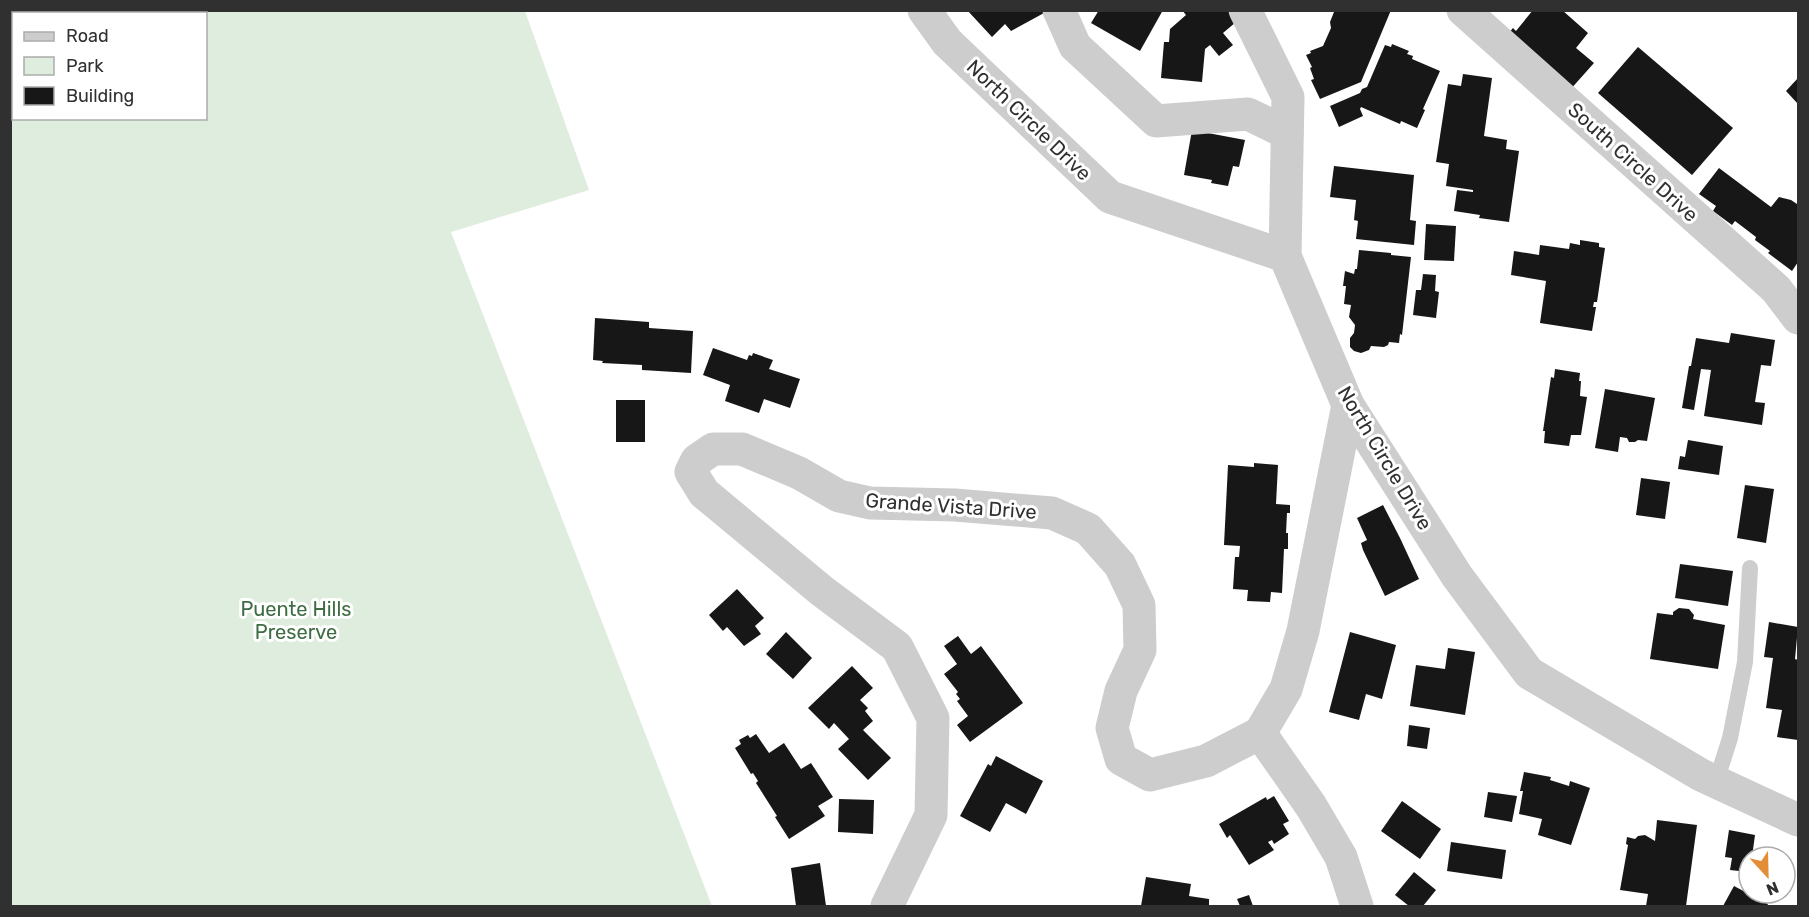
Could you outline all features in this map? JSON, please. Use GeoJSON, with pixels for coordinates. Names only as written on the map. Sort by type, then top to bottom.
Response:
{"type":"FeatureCollection","features":[{"type":"Feature","properties":{"kind":"street","name":"North Circle Drive"},"geometry":{"type":"LineString","coordinates":[[924,10],[947,42],[1110,197],[1285,256],[1348,405],[1457,576],[1530,673],[1691,769],[1798,820]]}},
{"type":"Feature","properties":{"kind":"street"},"geometry":{"type":"LineString","coordinates":[[1059,10],[1075,46],[1156,121],[1248,114],[1287,133]]}},
{"type":"Feature","properties":{"kind":"street"},"geometry":{"type":"LineString","coordinates":[[1245,10],[1288,97],[1285,256]]}},
{"type":"Feature","properties":{"kind":"street","name":"South Circle Drive"},"geometry":{"type":"LineString","coordinates":[[1463,10],[1776,289],[1798,318]]}},
{"type":"Feature","properties":{"kind":"street"},"geometry":{"type":"LineString","coordinates":[[1348,405],[1304,632],[1286,690],[1260,733],[1311,806],[1341,857],[1357,906]]}},
{"type":"Feature","properties":{"kind":"street","name":"Grande Vista Drive"},"geometry":{"type":"LineString","coordinates":[[887,906],[931,815],[933,718],[897,646],[822,591],[704,494],[691,472],[697,460],[713,449],[742,449],[799,473],[839,496],[870,503],[955,505],[1053,513],[1088,529],[1120,565],[1139,605],[1140,650],[1121,691],[1112,728],[1121,759],[1150,776],[1206,761],[1260,733]]}},
{"type":"Feature","properties":{"kind":"lane"},"geometry":{"type":"LineString","coordinates":[[1716,782],[1730,738],[1745,662],[1750,568]]}},
{"type":"Feature","properties":{"kind":"green space","name":"Puente Hills Preserve"},"geometry":{"type":"Polygon","coordinates":[[[10,11],[525,11],[589,190],[451,232],[712,906],[11,906],[10,11]]]}},
{"type":"Feature","properties":{"kind":"building"},"geometry":{"type":"Polygon","coordinates":[[[967,10],[1042,10],[1044,13],[1011,31],[1005,24],[992,37],[967,10]]]}},
{"type":"Feature","properties":{"kind":"building"},"geometry":{"type":"Polygon","coordinates":[[[1099,10],[1163,10],[1140,51],[1091,23],[1099,10]]]}},
{"type":"Feature","properties":{"kind":"building"},"geometry":{"type":"Polygon","coordinates":[[[1182,10],[1237,10],[1242,17],[1223,33],[1233,45],[1219,56],[1210,45],[1205,49],[1202,82],[1161,78],[1164,42],[1169,42],[1170,29],[1186,15],[1182,10]]]}},
{"type":"Feature","properties":{"kind":"building"},"geometry":{"type":"Polygon","coordinates":[[[1337,10],[1391,10],[1361,82],[1320,99],[1311,80],[1314,79],[1310,68],[1312,67],[1306,55],[1323,46],[1331,28],[1330,22],[1337,10]]]}},
{"type":"Feature","properties":{"kind":"building"},"geometry":{"type":"Polygon","coordinates":[[[1533,10],[1562,10],[1588,33],[1576,48],[1594,63],[1569,91],[1507,35],[1513,28],[1516,31],[1533,10]]]}},
{"type":"Feature","properties":{"kind":"building"},"geometry":{"type":"Polygon","coordinates":[[[1392,44],[1409,51],[1407,54],[1413,56],[1412,59],[1440,71],[1417,128],[1401,121],[1400,124],[1361,107],[1363,116],[1339,127],[1330,106],[1360,93],[1367,87],[1385,45],[1391,47],[1392,44]]]}},
{"type":"Feature","properties":{"kind":"building"},"geometry":{"type":"Polygon","coordinates":[[[1638,47],[1733,128],[1692,175],[1598,93],[1638,47]]]}},
{"type":"Feature","properties":{"kind":"building"},"geometry":{"type":"Polygon","coordinates":[[[1463,74],[1492,78],[1484,136],[1507,140],[1506,149],[1519,151],[1509,222],[1479,218],[1480,215],[1454,211],[1457,190],[1473,192],[1473,190],[1446,186],[1449,164],[1436,162],[1448,84],[1461,86],[1463,74]]]}},
{"type":"Feature","properties":{"kind":"building"},"geometry":{"type":"Polygon","coordinates":[[[1798,78],[1798,104],[1786,91],[1798,78]]]}},
{"type":"Feature","properties":{"kind":"building"},"geometry":{"type":"Polygon","coordinates":[[[1192,130],[1245,140],[1239,167],[1233,166],[1228,186],[1211,183],[1212,180],[1184,175],[1192,130]]]}},
{"type":"Feature","properties":{"kind":"building"},"geometry":{"type":"Polygon","coordinates":[[[1334,166],[1414,175],[1410,220],[1416,221],[1414,245],[1356,239],[1358,221],[1354,220],[1356,200],[1330,197],[1334,166]]]}},
{"type":"Feature","properties":{"kind":"building"},"geometry":{"type":"Polygon","coordinates":[[[1719,168],[1771,207],[1779,197],[1797,204],[1798,262],[1792,271],[1768,253],[1770,251],[1755,240],[1756,237],[1735,221],[1732,225],[1713,211],[1716,206],[1699,194],[1719,168]]]}},
{"type":"Feature","properties":{"kind":"building"},"geometry":{"type":"Polygon","coordinates":[[[1426,224],[1456,226],[1454,261],[1424,260],[1426,224]]]}},
{"type":"Feature","properties":{"kind":"building"},"geometry":{"type":"Polygon","coordinates":[[[1580,240],[1599,243],[1599,247],[1605,248],[1597,302],[1594,302],[1593,307],[1596,307],[1592,331],[1540,323],[1546,281],[1511,275],[1514,251],[1539,255],[1540,245],[1569,249],[1570,243],[1580,245],[1580,240]]]}},
{"type":"Feature","properties":{"kind":"building"},"geometry":{"type":"Polygon","coordinates":[[[1359,250],[1411,257],[1402,335],[1400,334],[1399,343],[1389,342],[1384,347],[1371,346],[1369,350],[1361,353],[1350,347],[1350,338],[1354,333],[1355,325],[1349,317],[1351,305],[1344,304],[1346,286],[1343,286],[1345,271],[1354,274],[1357,269],[1359,250]]]}},
{"type":"Feature","properties":{"kind":"building"},"geometry":{"type":"Polygon","coordinates":[[[1423,274],[1436,275],[1435,291],[1439,292],[1436,318],[1413,315],[1416,290],[1421,290],[1423,274]]]}},
{"type":"Feature","properties":{"kind":"building"},"geometry":{"type":"Polygon","coordinates":[[[595,318],[649,322],[649,328],[693,331],[691,373],[642,370],[642,365],[602,363],[603,361],[593,360],[595,318]]]}},
{"type":"Feature","properties":{"kind":"building"},"geometry":{"type":"Polygon","coordinates":[[[1731,333],[1775,340],[1771,366],[1761,365],[1755,402],[1765,403],[1762,425],[1704,416],[1711,370],[1701,369],[1694,410],[1682,408],[1696,338],[1729,343],[1731,333]]]}},
{"type":"Feature","properties":{"kind":"building"},"geometry":{"type":"Polygon","coordinates":[[[713,348],[747,360],[753,353],[773,360],[769,369],[800,379],[790,408],[764,399],[759,413],[725,401],[730,385],[703,375],[713,348]]]}},
{"type":"Feature","properties":{"kind":"building"},"geometry":{"type":"Polygon","coordinates":[[[1555,369],[1580,373],[1580,396],[1587,397],[1581,435],[1571,435],[1569,446],[1544,443],[1545,431],[1543,431],[1551,377],[1554,378],[1555,369]]]}},
{"type":"Feature","properties":{"kind":"building"},"geometry":{"type":"Polygon","coordinates":[[[1605,389],[1655,398],[1647,441],[1629,442],[1627,438],[1620,437],[1618,452],[1595,448],[1605,389]]]}},
{"type":"Feature","properties":{"kind":"building"},"geometry":{"type":"Polygon","coordinates":[[[616,400],[645,400],[645,442],[616,442],[616,400]]]}},
{"type":"Feature","properties":{"kind":"building"},"geometry":{"type":"Polygon","coordinates":[[[1688,440],[1723,446],[1719,475],[1678,469],[1680,456],[1685,457],[1688,440]]]}},
{"type":"Feature","properties":{"kind":"building"},"geometry":{"type":"Polygon","coordinates":[[[1254,463],[1278,465],[1276,504],[1290,505],[1290,513],[1287,513],[1288,549],[1284,549],[1282,593],[1271,592],[1270,602],[1247,601],[1248,590],[1233,589],[1235,557],[1239,557],[1240,546],[1224,545],[1228,465],[1254,467],[1254,463]]]}},
{"type":"Feature","properties":{"kind":"building"},"geometry":{"type":"Polygon","coordinates":[[[1641,478],[1670,482],[1665,519],[1636,515],[1641,478]]]}},
{"type":"Feature","properties":{"kind":"building"},"geometry":{"type":"Polygon","coordinates":[[[1745,485],[1774,489],[1766,543],[1737,538],[1745,485]]]}},
{"type":"Feature","properties":{"kind":"building"},"geometry":{"type":"Polygon","coordinates":[[[1383,505],[1419,579],[1385,596],[1363,550],[1361,543],[1367,540],[1357,518],[1383,505]]]}},
{"type":"Feature","properties":{"kind":"building"},"geometry":{"type":"Polygon","coordinates":[[[1680,564],[1733,571],[1728,606],[1675,598],[1680,564]]]}},
{"type":"Feature","properties":{"kind":"building"},"geometry":{"type":"Polygon","coordinates":[[[737,589],[764,618],[755,626],[761,634],[744,646],[727,627],[723,631],[709,615],[737,589]]]}},
{"type":"Feature","properties":{"kind":"building"},"geometry":{"type":"Polygon","coordinates":[[[1679,608],[1689,609],[1694,615],[1693,619],[1725,625],[1718,669],[1650,659],[1657,613],[1673,615],[1673,612],[1679,608]]]}},
{"type":"Feature","properties":{"kind":"building"},"geometry":{"type":"Polygon","coordinates":[[[1769,622],[1798,627],[1795,659],[1798,660],[1798,740],[1777,737],[1782,710],[1766,708],[1773,658],[1764,657],[1769,622]]]}},
{"type":"Feature","properties":{"kind":"building"},"geometry":{"type":"Polygon","coordinates":[[[786,632],[812,658],[793,679],[766,654],[786,632]]]}},
{"type":"Feature","properties":{"kind":"building"},"geometry":{"type":"Polygon","coordinates":[[[1350,632],[1396,645],[1382,699],[1366,694],[1359,720],[1329,712],[1350,632]]]}},
{"type":"Feature","properties":{"kind":"building"},"geometry":{"type":"Polygon","coordinates":[[[958,636],[971,654],[981,646],[1023,703],[970,742],[957,725],[968,716],[957,701],[960,699],[956,694],[958,692],[944,674],[957,664],[944,646],[958,636]]]}},
{"type":"Feature","properties":{"kind":"building"},"geometry":{"type":"Polygon","coordinates":[[[1448,648],[1475,652],[1465,715],[1410,706],[1416,665],[1445,669],[1448,648]]]}},
{"type":"Feature","properties":{"kind":"building"},"geometry":{"type":"Polygon","coordinates":[[[852,666],[873,688],[860,700],[868,708],[865,711],[873,721],[863,730],[891,758],[868,780],[838,749],[849,739],[834,723],[829,729],[808,708],[852,666]]]}},
{"type":"Feature","properties":{"kind":"building"},"geometry":{"type":"Polygon","coordinates":[[[1409,725],[1430,728],[1427,749],[1407,746],[1409,725]]]}},
{"type":"Feature","properties":{"kind":"building"},"geometry":{"type":"Polygon","coordinates":[[[756,734],[769,753],[784,743],[801,769],[811,763],[833,797],[818,806],[825,816],[789,839],[756,783],[758,781],[735,748],[741,744],[739,740],[756,734]]]}},
{"type":"Feature","properties":{"kind":"building"},"geometry":{"type":"Polygon","coordinates":[[[996,756],[1043,781],[1026,814],[1006,803],[990,832],[960,816],[988,764],[991,766],[996,756]]]}},
{"type":"Feature","properties":{"kind":"building"},"geometry":{"type":"Polygon","coordinates":[[[1524,772],[1551,777],[1550,780],[1569,786],[1570,781],[1590,788],[1571,845],[1538,835],[1542,819],[1519,814],[1524,772]]]}},
{"type":"Feature","properties":{"kind":"building"},"geometry":{"type":"Polygon","coordinates":[[[1488,792],[1517,796],[1512,822],[1484,817],[1488,792]]]}},
{"type":"Feature","properties":{"kind":"building"},"geometry":{"type":"Polygon","coordinates":[[[1274,796],[1289,821],[1283,824],[1289,834],[1274,844],[1272,840],[1268,842],[1274,850],[1249,865],[1230,835],[1227,838],[1219,824],[1266,797],[1267,800],[1274,796]]]}},
{"type":"Feature","properties":{"kind":"building"},"geometry":{"type":"Polygon","coordinates":[[[839,799],[874,800],[873,834],[838,832],[839,799]]]}},
{"type":"Feature","properties":{"kind":"building"},"geometry":{"type":"Polygon","coordinates":[[[1402,801],[1441,829],[1420,859],[1381,831],[1402,801]]]}},
{"type":"Feature","properties":{"kind":"building"},"geometry":{"type":"Polygon","coordinates":[[[1657,820],[1697,825],[1686,906],[1646,906],[1648,894],[1620,890],[1628,845],[1626,844],[1627,837],[1635,839],[1645,835],[1655,841],[1657,820]]]}},
{"type":"Feature","properties":{"kind":"building"},"geometry":{"type":"Polygon","coordinates":[[[1729,830],[1755,835],[1754,845],[1737,845],[1737,871],[1730,870],[1732,858],[1725,857],[1729,830]]]}},
{"type":"Feature","properties":{"kind":"building"},"geometry":{"type":"Polygon","coordinates":[[[1451,842],[1506,850],[1502,879],[1447,871],[1451,842]]]}},
{"type":"Feature","properties":{"kind":"building"},"geometry":{"type":"Polygon","coordinates":[[[820,863],[826,906],[796,906],[791,868],[820,863]]]}},
{"type":"Feature","properties":{"kind":"building"},"geometry":{"type":"Polygon","coordinates":[[[1414,872],[1436,890],[1423,906],[1409,906],[1395,895],[1414,872]]]}},
{"type":"Feature","properties":{"kind":"building"},"geometry":{"type":"Polygon","coordinates":[[[1146,877],[1191,884],[1189,896],[1209,899],[1209,906],[1141,906],[1146,877]]]}},
{"type":"Feature","properties":{"kind":"building"},"geometry":{"type":"Polygon","coordinates":[[[1734,886],[1737,888],[1737,905],[1768,905],[1767,906],[1723,906],[1734,886]]]}},
{"type":"Feature","properties":{"kind":"building"},"geometry":{"type":"Polygon","coordinates":[[[1249,895],[1253,906],[1240,906],[1237,899],[1249,895]]]}}]}
